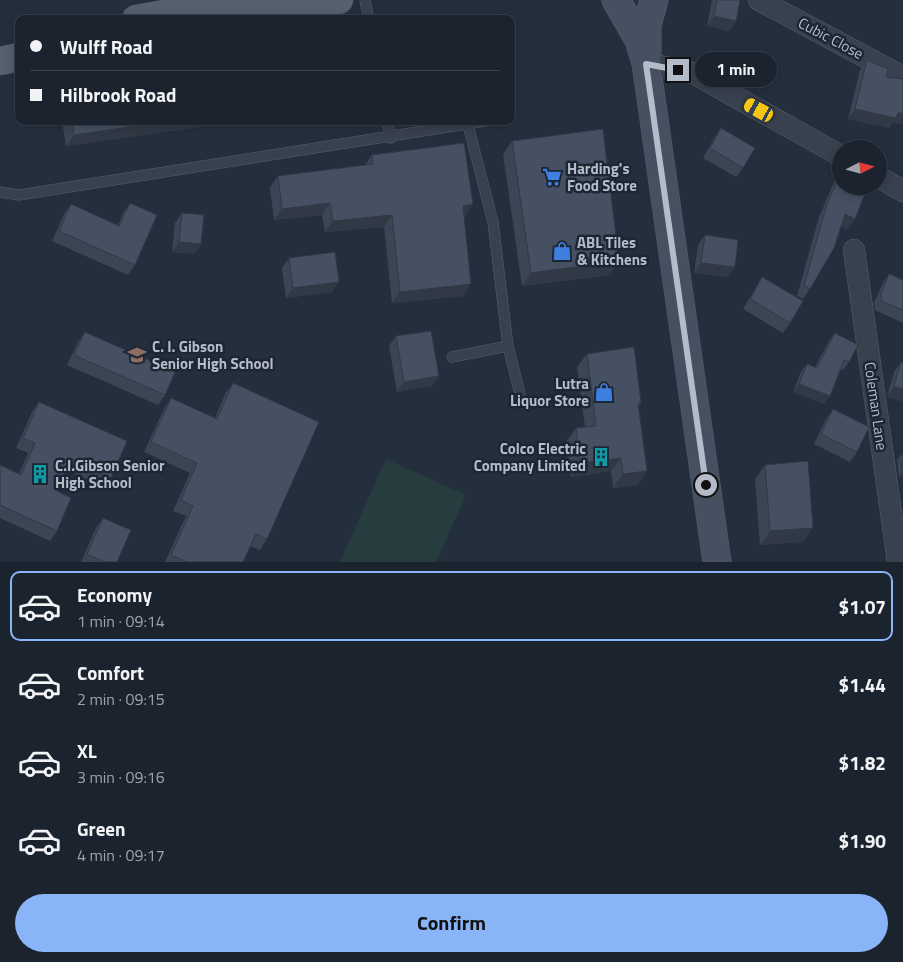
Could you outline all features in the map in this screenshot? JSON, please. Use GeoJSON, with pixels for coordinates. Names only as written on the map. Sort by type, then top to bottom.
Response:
{"type":"FeatureCollection","features":[{"type":"Feature","properties":{"kind":"main road"},"geometry":{"type":"LineString","coordinates":[[158,15],[242,0]]}},
{"type":"Feature","properties":{"kind":"main road"},"geometry":{"type":"LineString","coordinates":[[254,15],[339,0]]}},
{"type":"Feature","properties":{"kind":"main road"},"geometry":{"type":"LineString","coordinates":[[616,0],[640,40],[646,64],[717,562]]}},
{"type":"Feature","properties":{"kind":"main road"},"geometry":{"type":"LineString","coordinates":[[646,64],[647,25],[654,0]]}},
{"type":"Feature","properties":{"kind":"main road"},"geometry":{"type":"LineString","coordinates":[[0,43],[15,41]]}},
{"type":"Feature","properties":{"kind":"main road"},"geometry":{"type":"LineString","coordinates":[[0,61],[15,58]]}},
{"type":"Feature","properties":{"kind":"street","name":"Cubic Close"},"geometry":{"type":"LineString","coordinates":[[759,0],[903,76]]}},
{"type":"Feature","properties":{"kind":"street"},"geometry":{"type":"LineString","coordinates":[[646,64],[694,74],[832,151]]}},
{"type":"Feature","properties":{"kind":"street"},"geometry":{"type":"LineString","coordinates":[[888,182],[903,191]]}},
{"type":"Feature","properties":{"kind":"street","name":"Coleman Lane"},"geometry":{"type":"LineString","coordinates":[[854,250],[898,562]]}},
{"type":"Feature","properties":{"kind":"lane"},"geometry":{"type":"LineString","coordinates":[[365,0],[368,15]]}},
{"type":"Feature","properties":{"kind":"lane"},"geometry":{"type":"LineString","coordinates":[[388,125],[390,138]]}},
{"type":"Feature","properties":{"kind":"lane"},"geometry":{"type":"LineString","coordinates":[[0,192],[19,195],[468,125],[493,222],[508,346],[521,398]]}},
{"type":"Feature","properties":{"kind":"lane"},"geometry":{"type":"LineString","coordinates":[[452,357],[508,346]]}},
{"type":"Feature","properties":{"kind":"green space"},"geometry":{"type":"Polygon","coordinates":[[[386,459],[466,495],[436,562],[340,562],[386,459]]]}},
{"type":"Feature","properties":{"kind":"building"},"geometry":{"type":"Polygon","coordinates":[[[717,0],[740,0],[736,21],[714,16],[717,0]]]}},
{"type":"Feature","properties":{"kind":"building"},"geometry":{"type":"Polygon","coordinates":[[[867,60],[888,69],[886,77],[903,79],[903,113],[898,113],[896,118],[855,109],[867,60]]]}},
{"type":"Feature","properties":{"kind":"building"},"geometry":{"type":"Polygon","coordinates":[[[73,125],[143,125],[74,135],[73,125]]]}},
{"type":"Feature","properties":{"kind":"building"},"geometry":{"type":"Polygon","coordinates":[[[721,128],[755,148],[743,168],[710,148],[721,128]]]}},
{"type":"Feature","properties":{"kind":"building"},"geometry":{"type":"Polygon","coordinates":[[[603,129],[619,261],[531,273],[512,141],[603,129]]]}},
{"type":"Feature","properties":{"kind":"building"},"geometry":{"type":"Polygon","coordinates":[[[464,143],[473,204],[463,206],[471,284],[400,292],[392,215],[333,221],[330,203],[282,209],[278,176],[373,164],[372,155],[464,143]]]}},
{"type":"Feature","properties":{"kind":"building"},"geometry":{"type":"Polygon","coordinates":[[[832,193],[832,195],[864,195],[855,219],[845,214],[834,248],[810,289],[804,286],[826,207],[832,193]]]}},
{"type":"Feature","properties":{"kind":"building"},"geometry":{"type":"Polygon","coordinates":[[[130,203],[157,215],[135,265],[59,231],[71,204],[119,226],[130,203]]]}},
{"type":"Feature","properties":{"kind":"building"},"geometry":{"type":"Polygon","coordinates":[[[182,213],[204,215],[201,244],[179,242],[182,213]]]}},
{"type":"Feature","properties":{"kind":"building"},"geometry":{"type":"Polygon","coordinates":[[[705,235],[738,240],[735,267],[701,263],[705,235]]]}},
{"type":"Feature","properties":{"kind":"building"},"geometry":{"type":"Polygon","coordinates":[[[335,252],[339,282],[293,288],[289,258],[335,252]]]}},
{"type":"Feature","properties":{"kind":"building"},"geometry":{"type":"Polygon","coordinates":[[[889,274],[903,280],[903,310],[882,301],[881,294],[889,274]]]}},
{"type":"Feature","properties":{"kind":"building"},"geometry":{"type":"Polygon","coordinates":[[[762,277],[803,301],[790,323],[750,299],[762,277]]]}},
{"type":"Feature","properties":{"kind":"building"},"geometry":{"type":"Polygon","coordinates":[[[431,331],[439,376],[404,382],[396,336],[431,331]]]}},
{"type":"Feature","properties":{"kind":"building"},"geometry":{"type":"Polygon","coordinates":[[[85,332],[175,372],[165,395],[74,355],[85,332]]]}},
{"type":"Feature","properties":{"kind":"building"},"geometry":{"type":"Polygon","coordinates":[[[835,333],[858,345],[849,362],[844,360],[830,396],[799,384],[807,364],[817,368],[835,333]]]}},
{"type":"Feature","properties":{"kind":"building"},"geometry":{"type":"Polygon","coordinates":[[[634,347],[641,403],[638,403],[647,471],[623,474],[621,458],[580,463],[576,428],[596,426],[587,354],[634,347]]]}},
{"type":"Feature","properties":{"kind":"building"},"geometry":{"type":"Polygon","coordinates":[[[901,362],[903,363],[903,389],[894,386],[901,362]]]}},
{"type":"Feature","properties":{"kind":"building"},"geometry":{"type":"Polygon","coordinates":[[[233,383],[319,422],[267,539],[256,534],[243,562],[187,562],[171,555],[193,506],[181,500],[197,463],[151,442],[171,398],[217,419],[233,383]]]}},
{"type":"Feature","properties":{"kind":"building","name":"C.I.Gibson Senior High School"},"geometry":{"type":"Polygon","coordinates":[[[39,402],[127,441],[111,478],[71,459],[57,491],[71,498],[57,531],[0,505],[0,465],[21,475],[35,443],[23,438],[39,402]]]}},
{"type":"Feature","properties":{"kind":"building"},"geometry":{"type":"Polygon","coordinates":[[[833,409],[869,427],[857,452],[821,434],[833,409]]]}},
{"type":"Feature","properties":{"kind":"building"},"geometry":{"type":"Polygon","coordinates":[[[901,455],[903,455],[903,472],[902,472],[901,455]]]}},
{"type":"Feature","properties":{"kind":"building"},"geometry":{"type":"Polygon","coordinates":[[[808,461],[813,528],[770,531],[765,465],[808,461]]]}},
{"type":"Feature","properties":{"kind":"building"},"geometry":{"type":"Polygon","coordinates":[[[103,518],[131,530],[117,562],[104,562],[87,554],[103,518]]]}},
{"type":"Feature","properties":{"kind":"place","name":"Harding's Food Store"},"geometry":{"type":"Point","coordinates":[552,177]}},
{"type":"Feature","properties":{"kind":"place","name":"ABL Tiles & Kitchens"},"geometry":{"type":"Point","coordinates":[562,251]}},
{"type":"Feature","properties":{"kind":"place","name":"C. I. Gibson Senior High School"},"geometry":{"type":"Point","coordinates":[137,355]}},
{"type":"Feature","properties":{"kind":"place","name":"Lutra Liquor Store"},"geometry":{"type":"Point","coordinates":[604,392]}},
{"type":"Feature","properties":{"kind":"place","name":"Colco Electric Company Limited"},"geometry":{"type":"Point","coordinates":[601,457]}},
{"type":"Feature","properties":{"kind":"place","name":"C.I.Gibson Senior High School"},"geometry":{"type":"Point","coordinates":[40,474]}},
{"type":"Feature","properties":{"kind":"route"},"geometry":{"type":"LineString","coordinates":[[678,70],[646,64],[706,485]]}}]}
